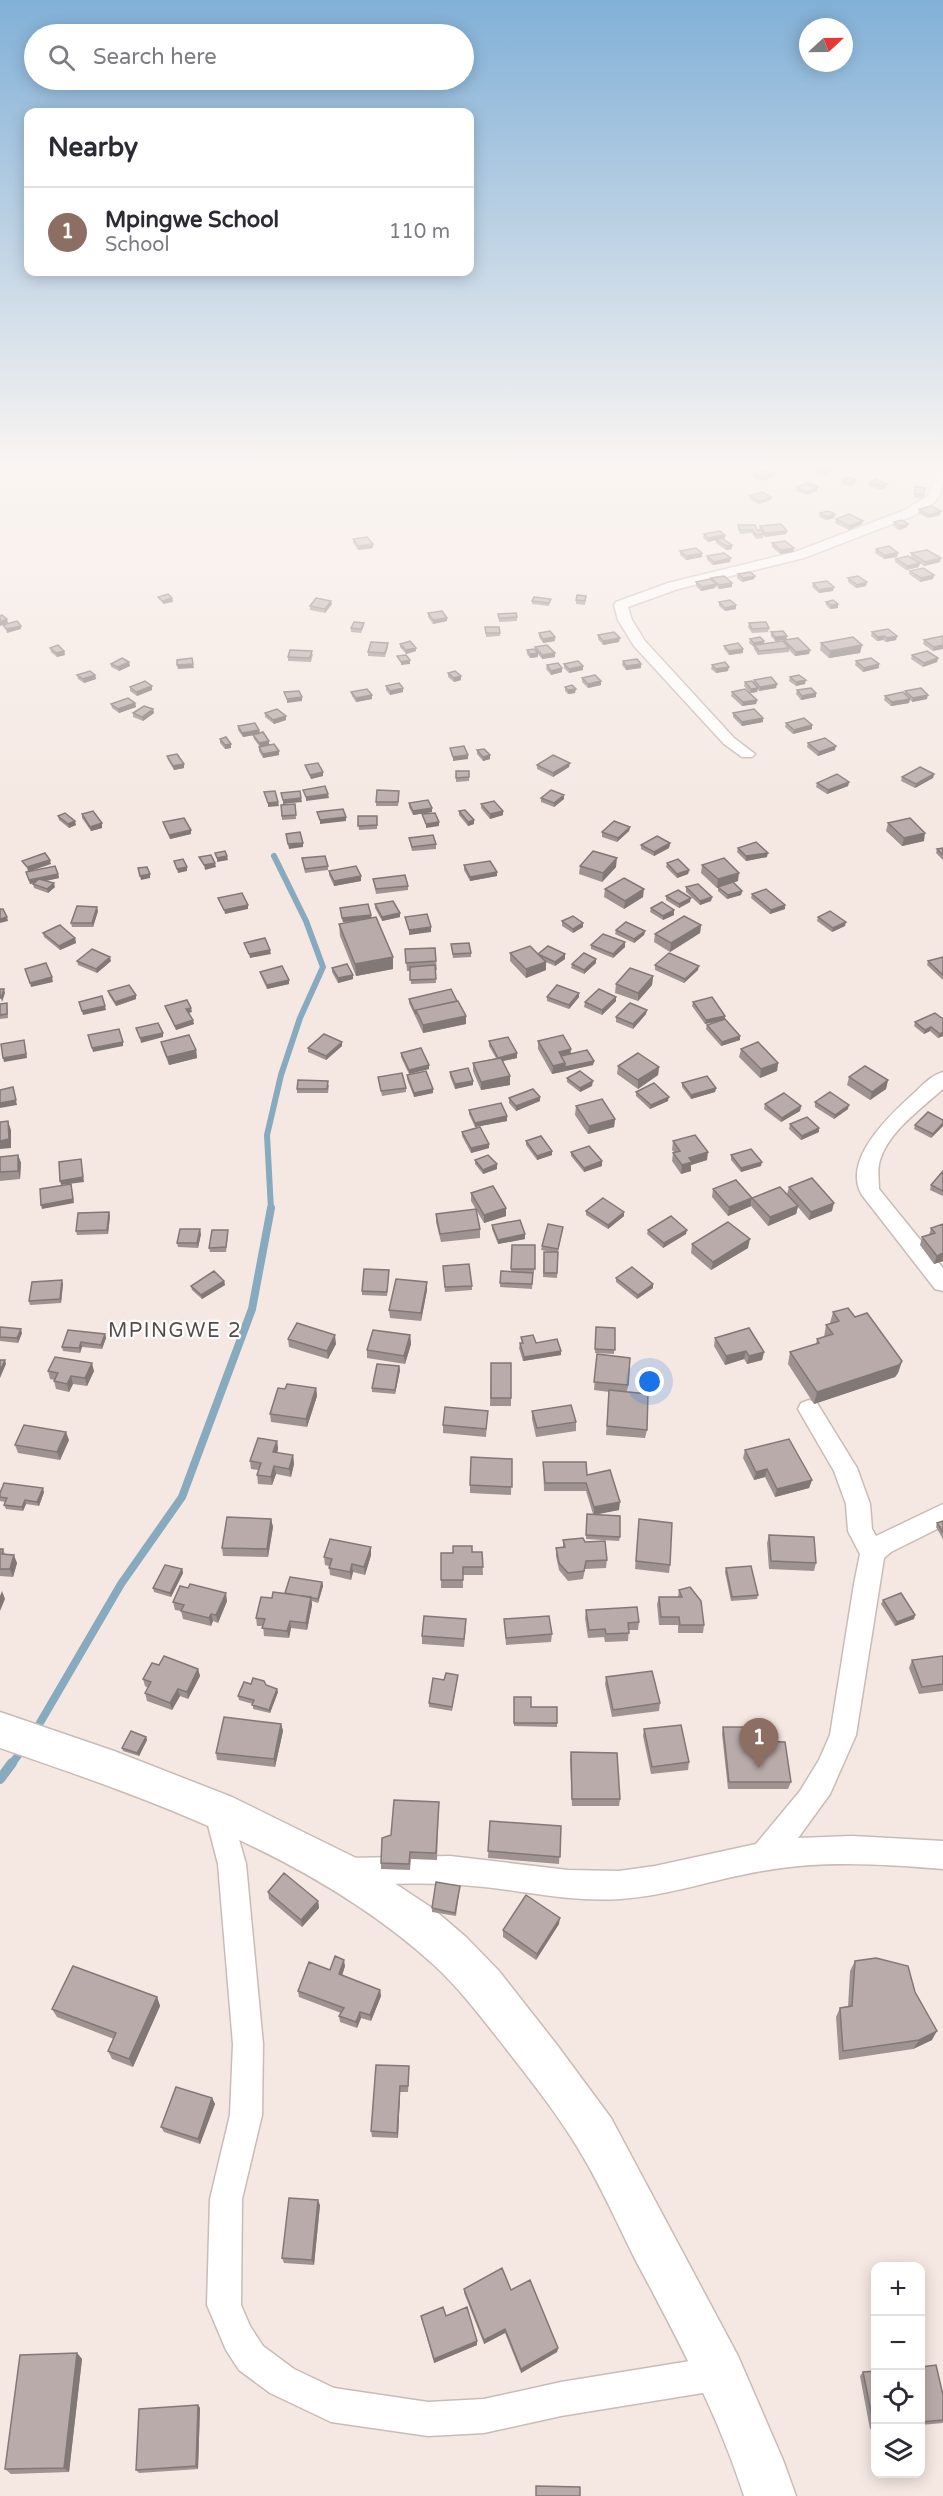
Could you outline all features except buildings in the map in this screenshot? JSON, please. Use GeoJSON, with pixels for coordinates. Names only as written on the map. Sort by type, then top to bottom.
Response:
{"type":"FeatureCollection","features":[{"type":"Feature","properties":{"kind":"street"},"geometry":{"type":"LineString","coordinates":[[675,585],[621,604],[625,620],[639,644],[729,741],[747,754]]}},
{"type":"Feature","properties":{"kind":"street"},"geometry":{"type":"LineString","coordinates":[[943,1078],[909,1109],[880,1142],[871,1158],[868,1190],[943,1282]]}},
{"type":"Feature","properties":{"kind":"street"},"geometry":{"type":"LineString","coordinates":[[809,1409],[845,1468],[858,1504],[860,1531],[873,1553]]}},
{"type":"Feature","properties":{"kind":"street"},"geometry":{"type":"LineString","coordinates":[[763,1857],[814,1795],[836,1757],[843,1734],[866,1584],[873,1553],[889,1541],[943,1514]]}},
{"type":"Feature","properties":{"kind":"street"},"geometry":{"type":"LineString","coordinates":[[0,1730],[114,1769],[218,1810],[344,1873],[417,1923],[451,1952],[484,1986],[542,2060],[595,2134],[721,2373],[758,2460],[770,2496]]}},
{"type":"Feature","properties":{"kind":"street"},"geometry":{"type":"LineString","coordinates":[[218,1810],[232,1864],[248,2044],[246,2115],[226,2199],[224,2305],[238,2337],[251,2358],[282,2381],[331,2405],[428,2419],[484,2416],[561,2399],[721,2373]]}},
{"type":"Feature","properties":{"kind":"street"},"geometry":{"type":"LineString","coordinates":[[344,1873],[384,1870],[483,1873],[575,1885],[620,1885],[665,1879],[763,1857],[840,1849],[943,1855]]}},
{"type":"Feature","properties":{"kind":"waterway"},"geometry":{"type":"LineString","coordinates":[[271,1208],[267,1135],[281,1075],[300,1018],[323,967],[306,921],[274,856]]}},
{"type":"Feature","properties":{"kind":"waterway"},"geometry":{"type":"LineString","coordinates":[[34,1733],[121,1584],[182,1497],[252,1309],[271,1208]]}},
{"type":"Feature","properties":{"kind":"waterway"},"geometry":{"type":"LineString","coordinates":[[11,1765],[24,1747]]}},
{"type":"Feature","properties":{"kind":"waterway"},"geometry":{"type":"LineString","coordinates":[[0,1779],[12,1763]]}},
{"type":"Feature","properties":{"kind":"place","name":"Mpingwe School"},"geometry":{"type":"Point","coordinates":[759,1768]}},
{"type":"Feature","properties":{"kind":"district","name":"MPINGWE 2"},"geometry":{"type":"Point","coordinates":[175,1330]}}]}
